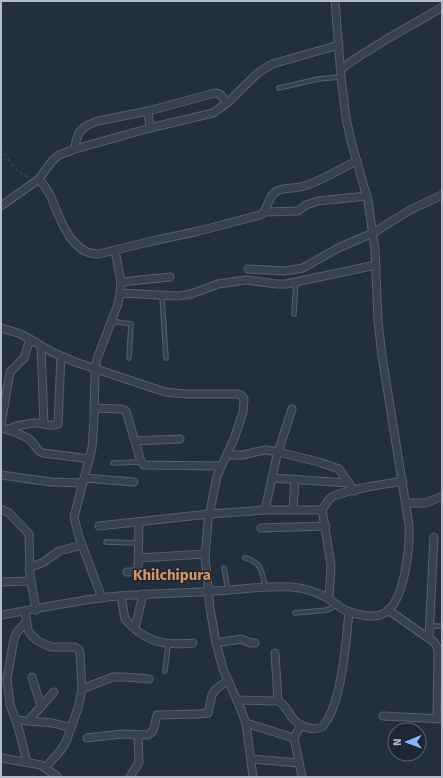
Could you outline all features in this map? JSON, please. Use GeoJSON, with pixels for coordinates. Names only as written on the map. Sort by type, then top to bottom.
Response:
{"type":"FeatureCollection","features":[{"type":"Feature","properties":{"kind":"street"},"geometry":{"type":"LineString","coordinates":[[1,615],[102,598],[143,594],[208,592],[265,587],[295,587],[329,599],[348,612],[371,616],[378,616],[388,610],[394,602],[399,592],[408,557],[410,540],[406,504],[382,356],[378,321],[373,233],[367,196],[346,118],[341,77],[336,1]]}},
{"type":"Feature","properties":{"kind":"street"},"geometry":{"type":"LineString","coordinates":[[341,68],[368,49],[442,7]]}},
{"type":"Feature","properties":{"kind":"street"},"geometry":{"type":"LineString","coordinates":[[1,206],[39,179],[52,161],[59,155],[75,149],[150,128],[213,113],[227,102],[251,78],[272,64],[339,45]]}},
{"type":"Feature","properties":{"kind":"street"},"geometry":{"type":"LineString","coordinates":[[75,149],[77,136],[80,131],[90,123],[148,112],[214,93],[220,94],[227,102]]}},
{"type":"Feature","properties":{"kind":"street"},"geometry":{"type":"LineString","coordinates":[[148,112],[150,128]]}},
{"type":"Feature","properties":{"kind":"street"},"geometry":{"type":"LineString","coordinates":[[264,212],[268,200],[274,192],[312,184],[357,161]]}},
{"type":"Feature","properties":{"kind":"street"},"geometry":{"type":"LineString","coordinates":[[39,179],[50,195],[62,226],[79,246],[94,254],[105,253],[199,231],[260,215],[264,212],[298,211],[306,205],[318,201],[367,196]]}},
{"type":"Feature","properties":{"kind":"street"},"geometry":{"type":"LineString","coordinates":[[248,269],[285,271],[303,268],[338,248],[373,233],[410,210],[442,195]]}},
{"type":"Feature","properties":{"kind":"street"},"geometry":{"type":"LineString","coordinates":[[102,598],[76,530],[74,517],[90,460],[94,434],[95,369],[99,350],[120,293],[121,282],[115,250]]}},
{"type":"Feature","properties":{"kind":"street"},"geometry":{"type":"LineString","coordinates":[[120,293],[162,296],[186,295],[209,286],[238,280],[252,280],[276,284],[296,282],[376,265]]}},
{"type":"Feature","properties":{"kind":"street"},"geometry":{"type":"LineString","coordinates":[[121,282],[170,277]]}},
{"type":"Feature","properties":{"kind":"street"},"geometry":{"type":"LineString","coordinates":[[1,328],[21,334],[62,356],[95,369],[165,392],[186,394],[228,393],[241,395],[244,399],[243,412],[218,476],[210,514],[205,554],[208,592],[216,642],[228,680],[246,723],[251,759],[251,776]]}},
{"type":"Feature","properties":{"kind":"street"},"geometry":{"type":"LineString","coordinates":[[3,427],[10,372],[24,358],[30,339]]}},
{"type":"Feature","properties":{"kind":"street"},"geometry":{"type":"LineString","coordinates":[[41,346],[44,424]]}},
{"type":"Feature","properties":{"kind":"street"},"geometry":{"type":"LineString","coordinates":[[3,427],[34,423],[56,426],[59,422],[62,356]]}},
{"type":"Feature","properties":{"kind":"street"},"geometry":{"type":"LineString","coordinates":[[94,408],[124,409],[126,411],[141,462],[147,466],[221,466]]}},
{"type":"Feature","properties":{"kind":"street"},"geometry":{"type":"LineString","coordinates":[[264,510],[278,452],[292,409]]}},
{"type":"Feature","properties":{"kind":"street"},"geometry":{"type":"LineString","coordinates":[[3,427],[28,439],[38,451],[90,460]]}},
{"type":"Feature","properties":{"kind":"street"},"geometry":{"type":"LineString","coordinates":[[135,441],[180,439]]}},
{"type":"Feature","properties":{"kind":"street"},"geometry":{"type":"LineString","coordinates":[[227,455],[243,455],[260,450],[278,452],[335,467],[343,473],[354,491]]}},
{"type":"Feature","properties":{"kind":"street"},"geometry":{"type":"LineString","coordinates":[[1,474],[51,482],[84,480],[134,482]]}},
{"type":"Feature","properties":{"kind":"street"},"geometry":{"type":"LineString","coordinates":[[272,478],[349,483]]}},
{"type":"Feature","properties":{"kind":"street"},"geometry":{"type":"LineString","coordinates":[[293,510],[295,479]]}},
{"type":"Feature","properties":{"kind":"street"},"geometry":{"type":"LineString","coordinates":[[99,526],[139,523],[210,514],[264,510],[322,509],[331,498],[354,491],[402,481]]}},
{"type":"Feature","properties":{"kind":"street"},"geometry":{"type":"LineString","coordinates":[[406,504],[426,503],[442,496]]}},
{"type":"Feature","properties":{"kind":"street"},"geometry":{"type":"LineString","coordinates":[[1,509],[9,513],[29,534],[30,581],[36,610]]}},
{"type":"Feature","properties":{"kind":"street"},"geometry":{"type":"LineString","coordinates":[[322,509],[326,526],[331,565],[329,599]]}},
{"type":"Feature","properties":{"kind":"street"},"geometry":{"type":"LineString","coordinates":[[127,572],[137,571],[139,523]]}},
{"type":"Feature","properties":{"kind":"street"},"geometry":{"type":"LineString","coordinates":[[261,528],[326,526]]}},
{"type":"Feature","properties":{"kind":"street"},"geometry":{"type":"LineString","coordinates":[[428,638],[434,537]]}},
{"type":"Feature","properties":{"kind":"street"},"geometry":{"type":"LineString","coordinates":[[29,568],[44,562],[59,551],[82,545]]}},
{"type":"Feature","properties":{"kind":"street"},"geometry":{"type":"LineString","coordinates":[[138,558],[205,554]]}},
{"type":"Feature","properties":{"kind":"street"},"geometry":{"type":"LineString","coordinates":[[1,582],[30,581]]}},
{"type":"Feature","properties":{"kind":"street"},"geometry":{"type":"LineString","coordinates":[[135,628],[143,594]]}},
{"type":"Feature","properties":{"kind":"street"},"geometry":{"type":"LineString","coordinates":[[121,596],[124,619],[151,640],[168,644],[193,643]]}},
{"type":"Feature","properties":{"kind":"street"},"geometry":{"type":"LineString","coordinates":[[383,716],[440,718],[440,650],[434,642],[388,610]]}},
{"type":"Feature","properties":{"kind":"street"},"geometry":{"type":"LineString","coordinates":[[25,611],[28,630],[38,641],[51,646],[74,647],[79,650],[80,654],[82,689],[81,698],[63,746],[45,768]]}},
{"type":"Feature","properties":{"kind":"street"},"geometry":{"type":"LineString","coordinates":[[237,700],[278,701],[282,703],[295,721],[301,725],[312,729],[319,729],[324,726],[331,713],[339,683],[348,612]]}},
{"type":"Feature","properties":{"kind":"street"},"geometry":{"type":"LineString","coordinates":[[26,622],[17,632],[14,639],[4,693],[16,720],[27,762]]}},
{"type":"Feature","properties":{"kind":"street"},"geometry":{"type":"LineString","coordinates":[[216,642],[241,639],[250,643],[255,643]]}},
{"type":"Feature","properties":{"kind":"street"},"geometry":{"type":"LineString","coordinates":[[275,653],[278,701]]}},
{"type":"Feature","properties":{"kind":"street"},"geometry":{"type":"LineString","coordinates":[[82,689],[113,677],[124,676],[149,679]]}},
{"type":"Feature","properties":{"kind":"street"},"geometry":{"type":"LineString","coordinates":[[32,677],[41,706]]}},
{"type":"Feature","properties":{"kind":"street"},"geometry":{"type":"LineString","coordinates":[[87,738],[121,734],[148,735],[151,733],[157,715],[208,713],[212,695],[215,690],[228,680]]}},
{"type":"Feature","properties":{"kind":"street"},"geometry":{"type":"LineString","coordinates":[[28,721],[54,692]]}},
{"type":"Feature","properties":{"kind":"street"},"geometry":{"type":"LineString","coordinates":[[16,720],[53,723],[71,728]]}},
{"type":"Feature","properties":{"kind":"street"},"geometry":{"type":"LineString","coordinates":[[246,723],[294,738]]}},
{"type":"Feature","properties":{"kind":"street"},"geometry":{"type":"LineString","coordinates":[[301,725],[294,738],[302,777]]}},
{"type":"Feature","properties":{"kind":"street"},"geometry":{"type":"LineString","coordinates":[[130,777],[139,762],[138,735]]}},
{"type":"Feature","properties":{"kind":"street"},"geometry":{"type":"LineString","coordinates":[[1,758],[27,762],[45,768],[58,777]]}},
{"type":"Feature","properties":{"kind":"street"},"geometry":{"type":"LineString","coordinates":[[251,759],[299,763]]}},
{"type":"Feature","properties":{"kind":"lane"},"geometry":{"type":"LineString","coordinates":[[279,88],[318,79],[341,77]]}},
{"type":"Feature","properties":{"kind":"lane"},"geometry":{"type":"LineString","coordinates":[[294,314],[296,282]]}},
{"type":"Feature","properties":{"kind":"lane"},"geometry":{"type":"LineString","coordinates":[[162,296],[166,358]]}},
{"type":"Feature","properties":{"kind":"lane"},"geometry":{"type":"LineString","coordinates":[[111,320],[131,324],[129,358]]}},
{"type":"Feature","properties":{"kind":"lane"},"geometry":{"type":"LineString","coordinates":[[113,464],[141,462]]}},
{"type":"Feature","properties":{"kind":"lane"},"geometry":{"type":"LineString","coordinates":[[106,542],[139,544]]}},
{"type":"Feature","properties":{"kind":"lane"},"geometry":{"type":"LineString","coordinates":[[245,558],[255,560],[258,563],[262,572],[265,587]]}},
{"type":"Feature","properties":{"kind":"lane"},"geometry":{"type":"LineString","coordinates":[[224,568],[228,590]]}},
{"type":"Feature","properties":{"kind":"lane"},"geometry":{"type":"LineString","coordinates":[[295,613],[322,610],[338,605]]}},
{"type":"Feature","properties":{"kind":"lane"},"geometry":{"type":"LineString","coordinates":[[429,626],[442,626]]}},
{"type":"Feature","properties":{"kind":"lane"},"geometry":{"type":"LineString","coordinates":[[165,671],[168,644]]}},
{"type":"Feature","properties":{"kind":"path"},"geometry":{"type":"LineString","coordinates":[[1,148],[16,170],[21,174],[39,179]]}},
{"type":"Feature","properties":{"kind":"district","name":"Khilchipura"},"geometry":{"type":"Point","coordinates":[172,575]}}]}
